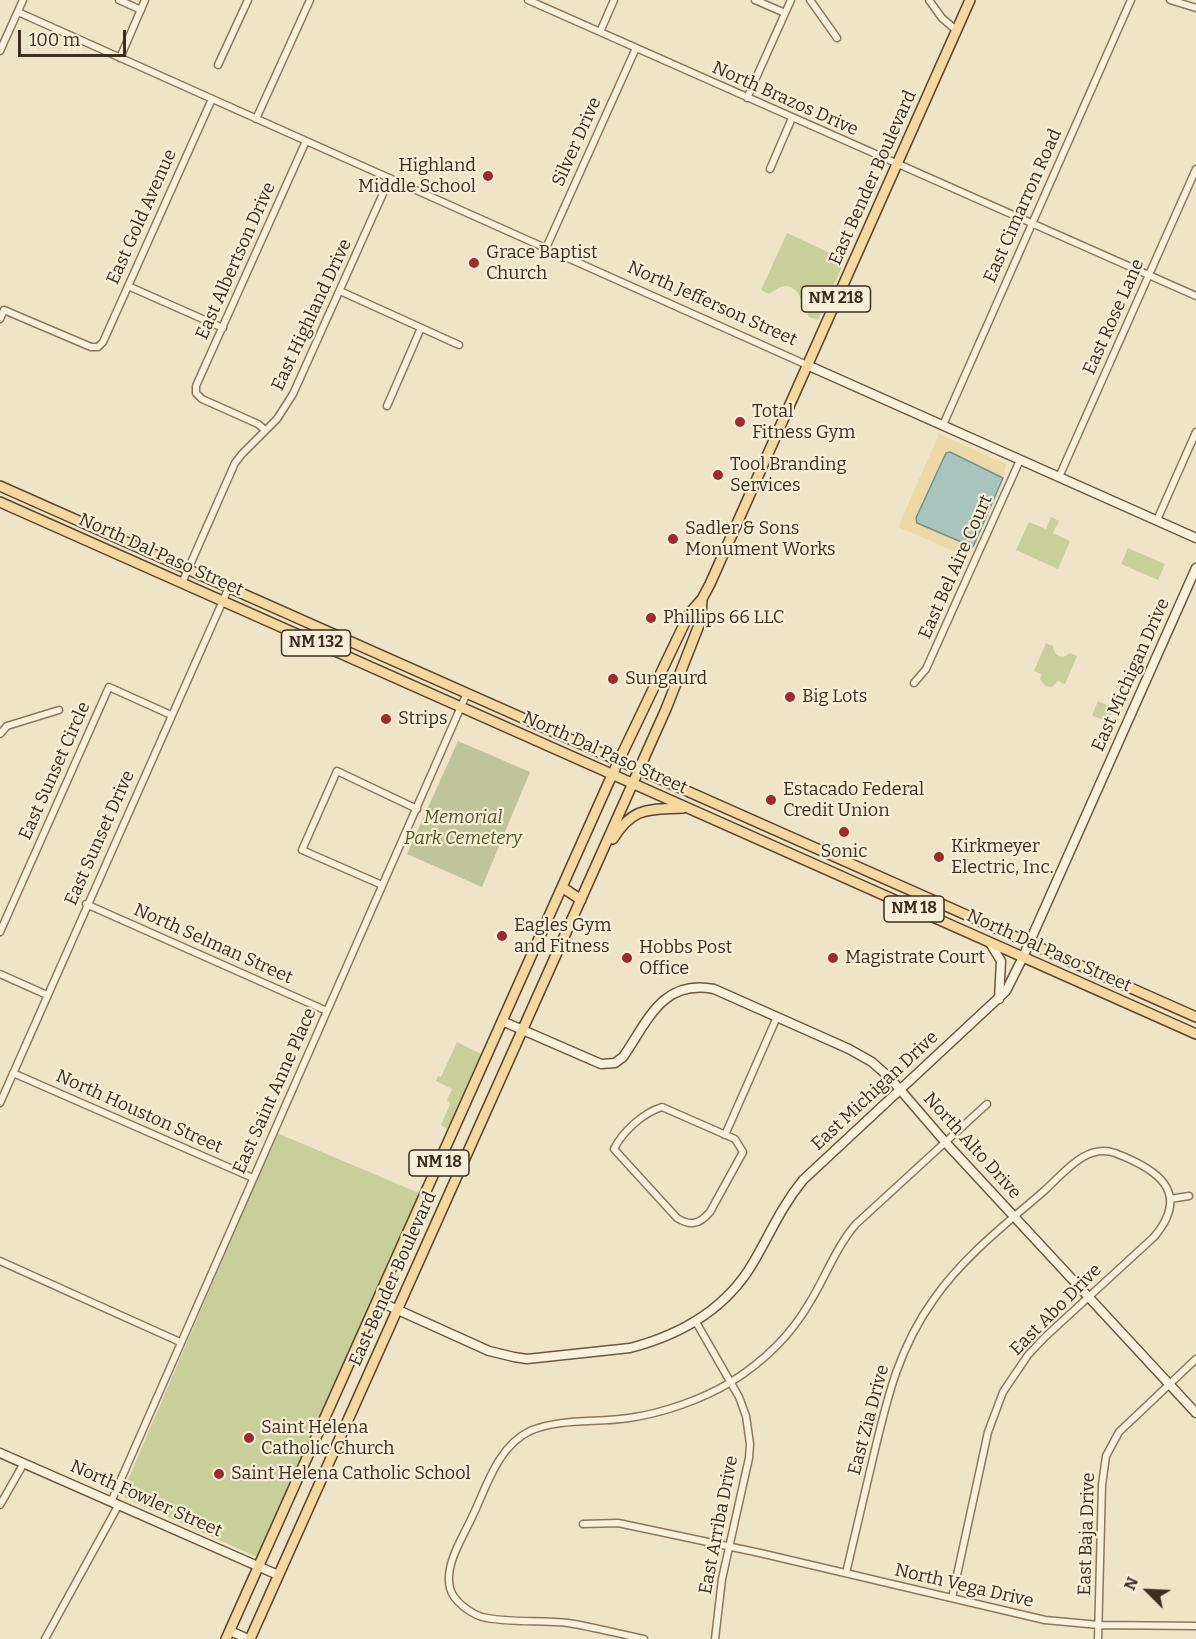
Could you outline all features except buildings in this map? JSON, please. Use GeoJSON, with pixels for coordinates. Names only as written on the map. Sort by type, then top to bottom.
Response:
{"type":"FeatureCollection","features":[{"type":"Feature","properties":{"kind":"main road","name":"East Bender Boulevard"},"geometry":{"type":"LineString","coordinates":[[258,1566],[612,775],[689,614],[702,599],[970,0]]}},
{"type":"Feature","properties":{"kind":"main road","name":"North Dal Paso Street"},"geometry":{"type":"LineString","coordinates":[[0,486],[1196,1017]]}},
{"type":"Feature","properties":{"kind":"main road","name":"North Dal Paso Street"},"geometry":{"type":"LineString","coordinates":[[0,502],[1196,1034]]}},
{"type":"Feature","properties":{"kind":"main road","name":"East Bender Boulevard"},"geometry":{"type":"LineString","coordinates":[[278,1575],[666,709],[701,620],[702,599]]}},
{"type":"Feature","properties":{"kind":"main road"},"geometry":{"type":"LineString","coordinates":[[605,846],[613,840],[627,820],[640,813],[658,808],[687,808]]}},
{"type":"Feature","properties":{"kind":"main road"},"geometry":{"type":"LineString","coordinates":[[562,887],[581,900]]}},
{"type":"Feature","properties":{"kind":"main road","name":"NM 18"},"geometry":{"type":"LineString","coordinates":[[228,1635],[258,1566]]}},
{"type":"Feature","properties":{"kind":"main road","name":"NM 18"},"geometry":{"type":"LineString","coordinates":[[249,1639],[278,1575]]}},
{"type":"Feature","properties":{"kind":"street"},"geometry":{"type":"LineString","coordinates":[[0,51],[23,0]]}},
{"type":"Feature","properties":{"kind":"street"},"geometry":{"type":"LineString","coordinates":[[119,0],[141,10]]}},
{"type":"Feature","properties":{"kind":"street"},"geometry":{"type":"LineString","coordinates":[[120,58],[145,0]]}},
{"type":"Feature","properties":{"kind":"street"},"geometry":{"type":"LineString","coordinates":[[218,65],[248,0]]}},
{"type":"Feature","properties":{"kind":"street"},"geometry":{"type":"LineString","coordinates":[[256,118],[310,0]]}},
{"type":"Feature","properties":{"kind":"street","name":"North Brazos Drive"},"geometry":{"type":"LineString","coordinates":[[528,0],[1196,296]]}},
{"type":"Feature","properties":{"kind":"street"},"geometry":{"type":"LineString","coordinates":[[600,32],[614,0]]}},
{"type":"Feature","properties":{"kind":"street"},"geometry":{"type":"LineString","coordinates":[[755,0],[785,13]]}},
{"type":"Feature","properties":{"kind":"street"},"geometry":{"type":"LineString","coordinates":[[747,98],[790,0]]}},
{"type":"Feature","properties":{"kind":"street"},"geometry":{"type":"LineString","coordinates":[[810,0],[837,38]]}},
{"type":"Feature","properties":{"kind":"street"},"geometry":{"type":"LineString","coordinates":[[929,0],[942,18],[957,31]]}},
{"type":"Feature","properties":{"kind":"street","name":"East Cimarron Road"},"geometry":{"type":"LineString","coordinates":[[942,425],[1131,0]]}},
{"type":"Feature","properties":{"kind":"street"},"geometry":{"type":"LineString","coordinates":[[1170,0],[1196,8]]}},
{"type":"Feature","properties":{"kind":"street","name":"North Jefferson Street"},"geometry":{"type":"LineString","coordinates":[[18,12],[1196,538]]}},
{"type":"Feature","properties":{"kind":"street","name":"Silver Drive"},"geometry":{"type":"LineString","coordinates":[[546,248],[636,48]]}},
{"type":"Feature","properties":{"kind":"street","name":"East Gold Avenue"},"geometry":{"type":"LineString","coordinates":[[0,319],[4,309],[91,347],[98,347],[103,342],[212,99]]}},
{"type":"Feature","properties":{"kind":"street"},"geometry":{"type":"LineString","coordinates":[[770,169],[792,118]]}},
{"type":"Feature","properties":{"kind":"street","name":"East Albertson Drive"},"geometry":{"type":"LineString","coordinates":[[265,430],[258,424],[202,399],[195,393],[196,386],[306,141]]}},
{"type":"Feature","properties":{"kind":"street","name":"East Rose Lane"},"geometry":{"type":"LineString","coordinates":[[1059,477],[1196,169]]}},
{"type":"Feature","properties":{"kind":"street","name":"East Highland Drive"},"geometry":{"type":"LineString","coordinates":[[182,583],[235,463],[277,419],[293,394],[390,178]]}},
{"type":"Feature","properties":{"kind":"street"},"geometry":{"type":"LineString","coordinates":[[128,286],[223,328]]}},
{"type":"Feature","properties":{"kind":"street"},"geometry":{"type":"LineString","coordinates":[[340,291],[459,345]]}},
{"type":"Feature","properties":{"kind":"street"},"geometry":{"type":"LineString","coordinates":[[387,406],[421,328]]}},
{"type":"Feature","properties":{"kind":"street"},"geometry":{"type":"LineString","coordinates":[[1157,520],[1196,432]]}},
{"type":"Feature","properties":{"kind":"street","name":"East Bel Aire Court"},"geometry":{"type":"LineString","coordinates":[[914,683],[926,669],[1020,460]]}},
{"type":"Feature","properties":{"kind":"street","name":"East Michigan Drive"},"geometry":{"type":"LineString","coordinates":[[378,1300],[489,1351],[527,1359],[630,1348],[662,1339],[696,1322],[729,1294],[752,1266],[783,1206],[804,1180],[999,999],[1012,981],[1196,568]]}},
{"type":"Feature","properties":{"kind":"street","name":"East Sunset Drive"},"geometry":{"type":"LineString","coordinates":[[0,1102],[228,587]]}},
{"type":"Feature","properties":{"kind":"street","name":"East Sunset Circle"},"geometry":{"type":"LineString","coordinates":[[0,932],[109,687],[171,715]]}},
{"type":"Feature","properties":{"kind":"street","name":"East Saint Anne Place"},"geometry":{"type":"LineString","coordinates":[[45,1639],[115,1504],[180,1342],[467,693]]}},
{"type":"Feature","properties":{"kind":"street"},"geometry":{"type":"LineString","coordinates":[[0,734],[7,726],[59,710]]}},
{"type":"Feature","properties":{"kind":"street"},"geometry":{"type":"LineString","coordinates":[[382,885],[302,850],[338,771],[417,809]]}},
{"type":"Feature","properties":{"kind":"street","name":"North Selman Street"},"geometry":{"type":"LineString","coordinates":[[86,904],[327,1011]]}},
{"type":"Feature","properties":{"kind":"street"},"geometry":{"type":"LineString","coordinates":[[990,942],[1001,961],[999,999]]}},
{"type":"Feature","properties":{"kind":"street"},"geometry":{"type":"LineString","coordinates":[[0,974],[47,995]]}},
{"type":"Feature","properties":{"kind":"street","name":"North Alto Drive"},"geometry":{"type":"LineString","coordinates":[[502,1021],[601,1064],[615,1063],[623,1057],[659,1005],[671,994],[696,986],[714,988],[862,1056],[872,1062],[900,1090],[1088,1298],[1196,1413]]}},
{"type":"Feature","properties":{"kind":"street"},"geometry":{"type":"LineString","coordinates":[[725,1135],[777,1017]]}},
{"type":"Feature","properties":{"kind":"street","name":"North Houston Street"},"geometry":{"type":"LineString","coordinates":[[13,1073],[253,1178]]}},
{"type":"Feature","properties":{"kind":"street"},"geometry":{"type":"LineString","coordinates":[[644,1639],[568,1623],[481,1617],[461,1605],[450,1590],[449,1579],[453,1560],[498,1462],[510,1445],[531,1431],[562,1424],[657,1413],[693,1400],[730,1382],[772,1350],[788,1333],[810,1304],[842,1242],[856,1224],[987,1104]]}},
{"type":"Feature","properties":{"kind":"street"},"geometry":{"type":"LineString","coordinates":[[662,1107],[725,1135],[735,1139],[743,1152],[710,1212],[704,1220],[693,1225],[676,1218],[614,1149],[619,1138],[650,1111],[662,1107]]}},
{"type":"Feature","properties":{"kind":"street","name":"East Zia Drive"},"geometry":{"type":"LineString","coordinates":[[846,1573],[884,1408],[904,1351],[925,1312],[945,1284],[1014,1217],[1091,1152],[1106,1151],[1142,1165],[1160,1176],[1170,1199]]}},
{"type":"Feature","properties":{"kind":"street"},"geometry":{"type":"LineString","coordinates":[[1170,1199],[1189,1196]]}},
{"type":"Feature","properties":{"kind":"street","name":"East Abo Drive"},"geometry":{"type":"LineString","coordinates":[[952,1598],[988,1432],[1003,1392],[1028,1355],[1162,1228],[1167,1218],[1170,1199]]}},
{"type":"Feature","properties":{"kind":"street"},"geometry":{"type":"LineString","coordinates":[[0,1262],[180,1342]]}},
{"type":"Feature","properties":{"kind":"street","name":"East Arriba Drive"},"geometry":{"type":"LineString","coordinates":[[696,1322],[739,1397],[746,1416],[750,1444],[750,1458],[728,1546],[715,1639]]}},
{"type":"Feature","properties":{"kind":"street","name":"East Baja Drive"},"geometry":{"type":"LineString","coordinates":[[1098,1639],[1102,1485],[1106,1456],[1119,1432],[1196,1359]]}},
{"type":"Feature","properties":{"kind":"street","name":"North Fowler Street"},"geometry":{"type":"LineString","coordinates":[[0,1453],[278,1575]]}},
{"type":"Feature","properties":{"kind":"street"},"geometry":{"type":"LineString","coordinates":[[0,1505],[24,1463]]}},
{"type":"Feature","properties":{"kind":"street","name":"North Vega Drive"},"geometry":{"type":"LineString","coordinates":[[583,1524],[618,1523],[728,1546],[1045,1620],[1099,1625],[1196,1626]]}},
{"type":"Feature","properties":{"kind":"street"},"geometry":{"type":"LineString","coordinates":[[228,1635],[249,1639]]}},
{"type":"Feature","properties":{"kind":"green space"},"geometry":{"type":"Polygon","coordinates":[[[787,233],[845,260],[818,320],[809,317],[799,295],[791,287],[778,288],[769,294],[761,290],[787,233]]]}},
{"type":"Feature","properties":{"kind":"green space"},"geometry":{"type":"Polygon","coordinates":[[[1051,517],[1059,521],[1053,533],[1070,541],[1058,569],[1016,550],[1029,522],[1046,529],[1051,517]]]}},
{"type":"Feature","properties":{"kind":"green space"},"geometry":{"type":"Polygon","coordinates":[[[1128,548],[1165,564],[1158,580],[1121,564],[1128,548]]]}},
{"type":"Feature","properties":{"kind":"green space"},"geometry":{"type":"Polygon","coordinates":[[[1046,643],[1053,646],[1059,656],[1070,653],[1077,656],[1065,684],[1058,681],[1052,687],[1046,686],[1040,680],[1041,674],[1034,671],[1046,643]]]}},
{"type":"Feature","properties":{"kind":"green space"},"geometry":{"type":"Polygon","coordinates":[[[1098,701],[1114,708],[1108,722],[1092,715],[1098,701]]]}},
{"type":"Feature","properties":{"kind":"green space","name":"Memorial Park Cemetery"},"geometry":{"type":"Polygon","coordinates":[[[458,741],[530,772],[482,887],[407,854],[458,741]]]}},
{"type":"Feature","properties":{"kind":"green space"},"geometry":{"type":"Polygon","coordinates":[[[457,1042],[481,1054],[447,1129],[441,1125],[450,1104],[447,1100],[452,1089],[436,1081],[438,1076],[441,1077],[457,1042]]]}},
{"type":"Feature","properties":{"kind":"green space"},"geometry":{"type":"Polygon","coordinates":[[[277,1133],[419,1193],[257,1557],[121,1496],[277,1133]]]}},
{"type":"Feature","properties":{"kind":"sand"},"geometry":{"type":"Polygon","coordinates":[[[939,434],[1006,464],[1003,478],[950,452],[947,453],[917,523],[973,547],[968,557],[898,527],[939,434]]]}},
{"type":"Feature","properties":{"kind":"water"},"geometry":{"type":"Polygon","coordinates":[[[950,452],[1003,478],[973,547],[917,523],[916,518],[946,453],[950,452]]]}},
{"type":"Feature","properties":{"kind":"place","name":"Highland Middle School"},"geometry":{"type":"Point","coordinates":[488,176]}},
{"type":"Feature","properties":{"kind":"place","name":"Grace Baptist Church"},"geometry":{"type":"Point","coordinates":[474,263]}},
{"type":"Feature","properties":{"kind":"place","name":"Total Fitness Gym"},"geometry":{"type":"Point","coordinates":[740,422]}},
{"type":"Feature","properties":{"kind":"place","name":"Tool Branding Services"},"geometry":{"type":"Point","coordinates":[718,475]}},
{"type":"Feature","properties":{"kind":"place","name":"Sadler & Sons Monument Works"},"geometry":{"type":"Point","coordinates":[673,539]}},
{"type":"Feature","properties":{"kind":"place","name":"Phillips 66 LLC"},"geometry":{"type":"Point","coordinates":[651,618]}},
{"type":"Feature","properties":{"kind":"place","name":"Sungaurd"},"geometry":{"type":"Point","coordinates":[613,679]}},
{"type":"Feature","properties":{"kind":"place","name":"Big Lots"},"geometry":{"type":"Point","coordinates":[790,697]}},
{"type":"Feature","properties":{"kind":"place","name":"Strips"},"geometry":{"type":"Point","coordinates":[386,719]}},
{"type":"Feature","properties":{"kind":"place","name":"Estacado Federal Credit Union"},"geometry":{"type":"Point","coordinates":[771,800]}},
{"type":"Feature","properties":{"kind":"place","name":"Sonic"},"geometry":{"type":"Point","coordinates":[844,832]}},
{"type":"Feature","properties":{"kind":"place","name":"Kirkmeyer Electric, Inc."},"geometry":{"type":"Point","coordinates":[939,857]}},
{"type":"Feature","properties":{"kind":"place","name":"Eagles Gym and Fitness"},"geometry":{"type":"Point","coordinates":[502,936]}},
{"type":"Feature","properties":{"kind":"place","name":"Hobbs Post Office"},"geometry":{"type":"Point","coordinates":[627,958]}},
{"type":"Feature","properties":{"kind":"place","name":"Magistrate Court"},"geometry":{"type":"Point","coordinates":[833,958]}},
{"type":"Feature","properties":{"kind":"place","name":"Saint Helena Catholic Church"},"geometry":{"type":"Point","coordinates":[249,1438]}},
{"type":"Feature","properties":{"kind":"place","name":"Saint Helena Catholic School"},"geometry":{"type":"Point","coordinates":[219,1474]}}]}
